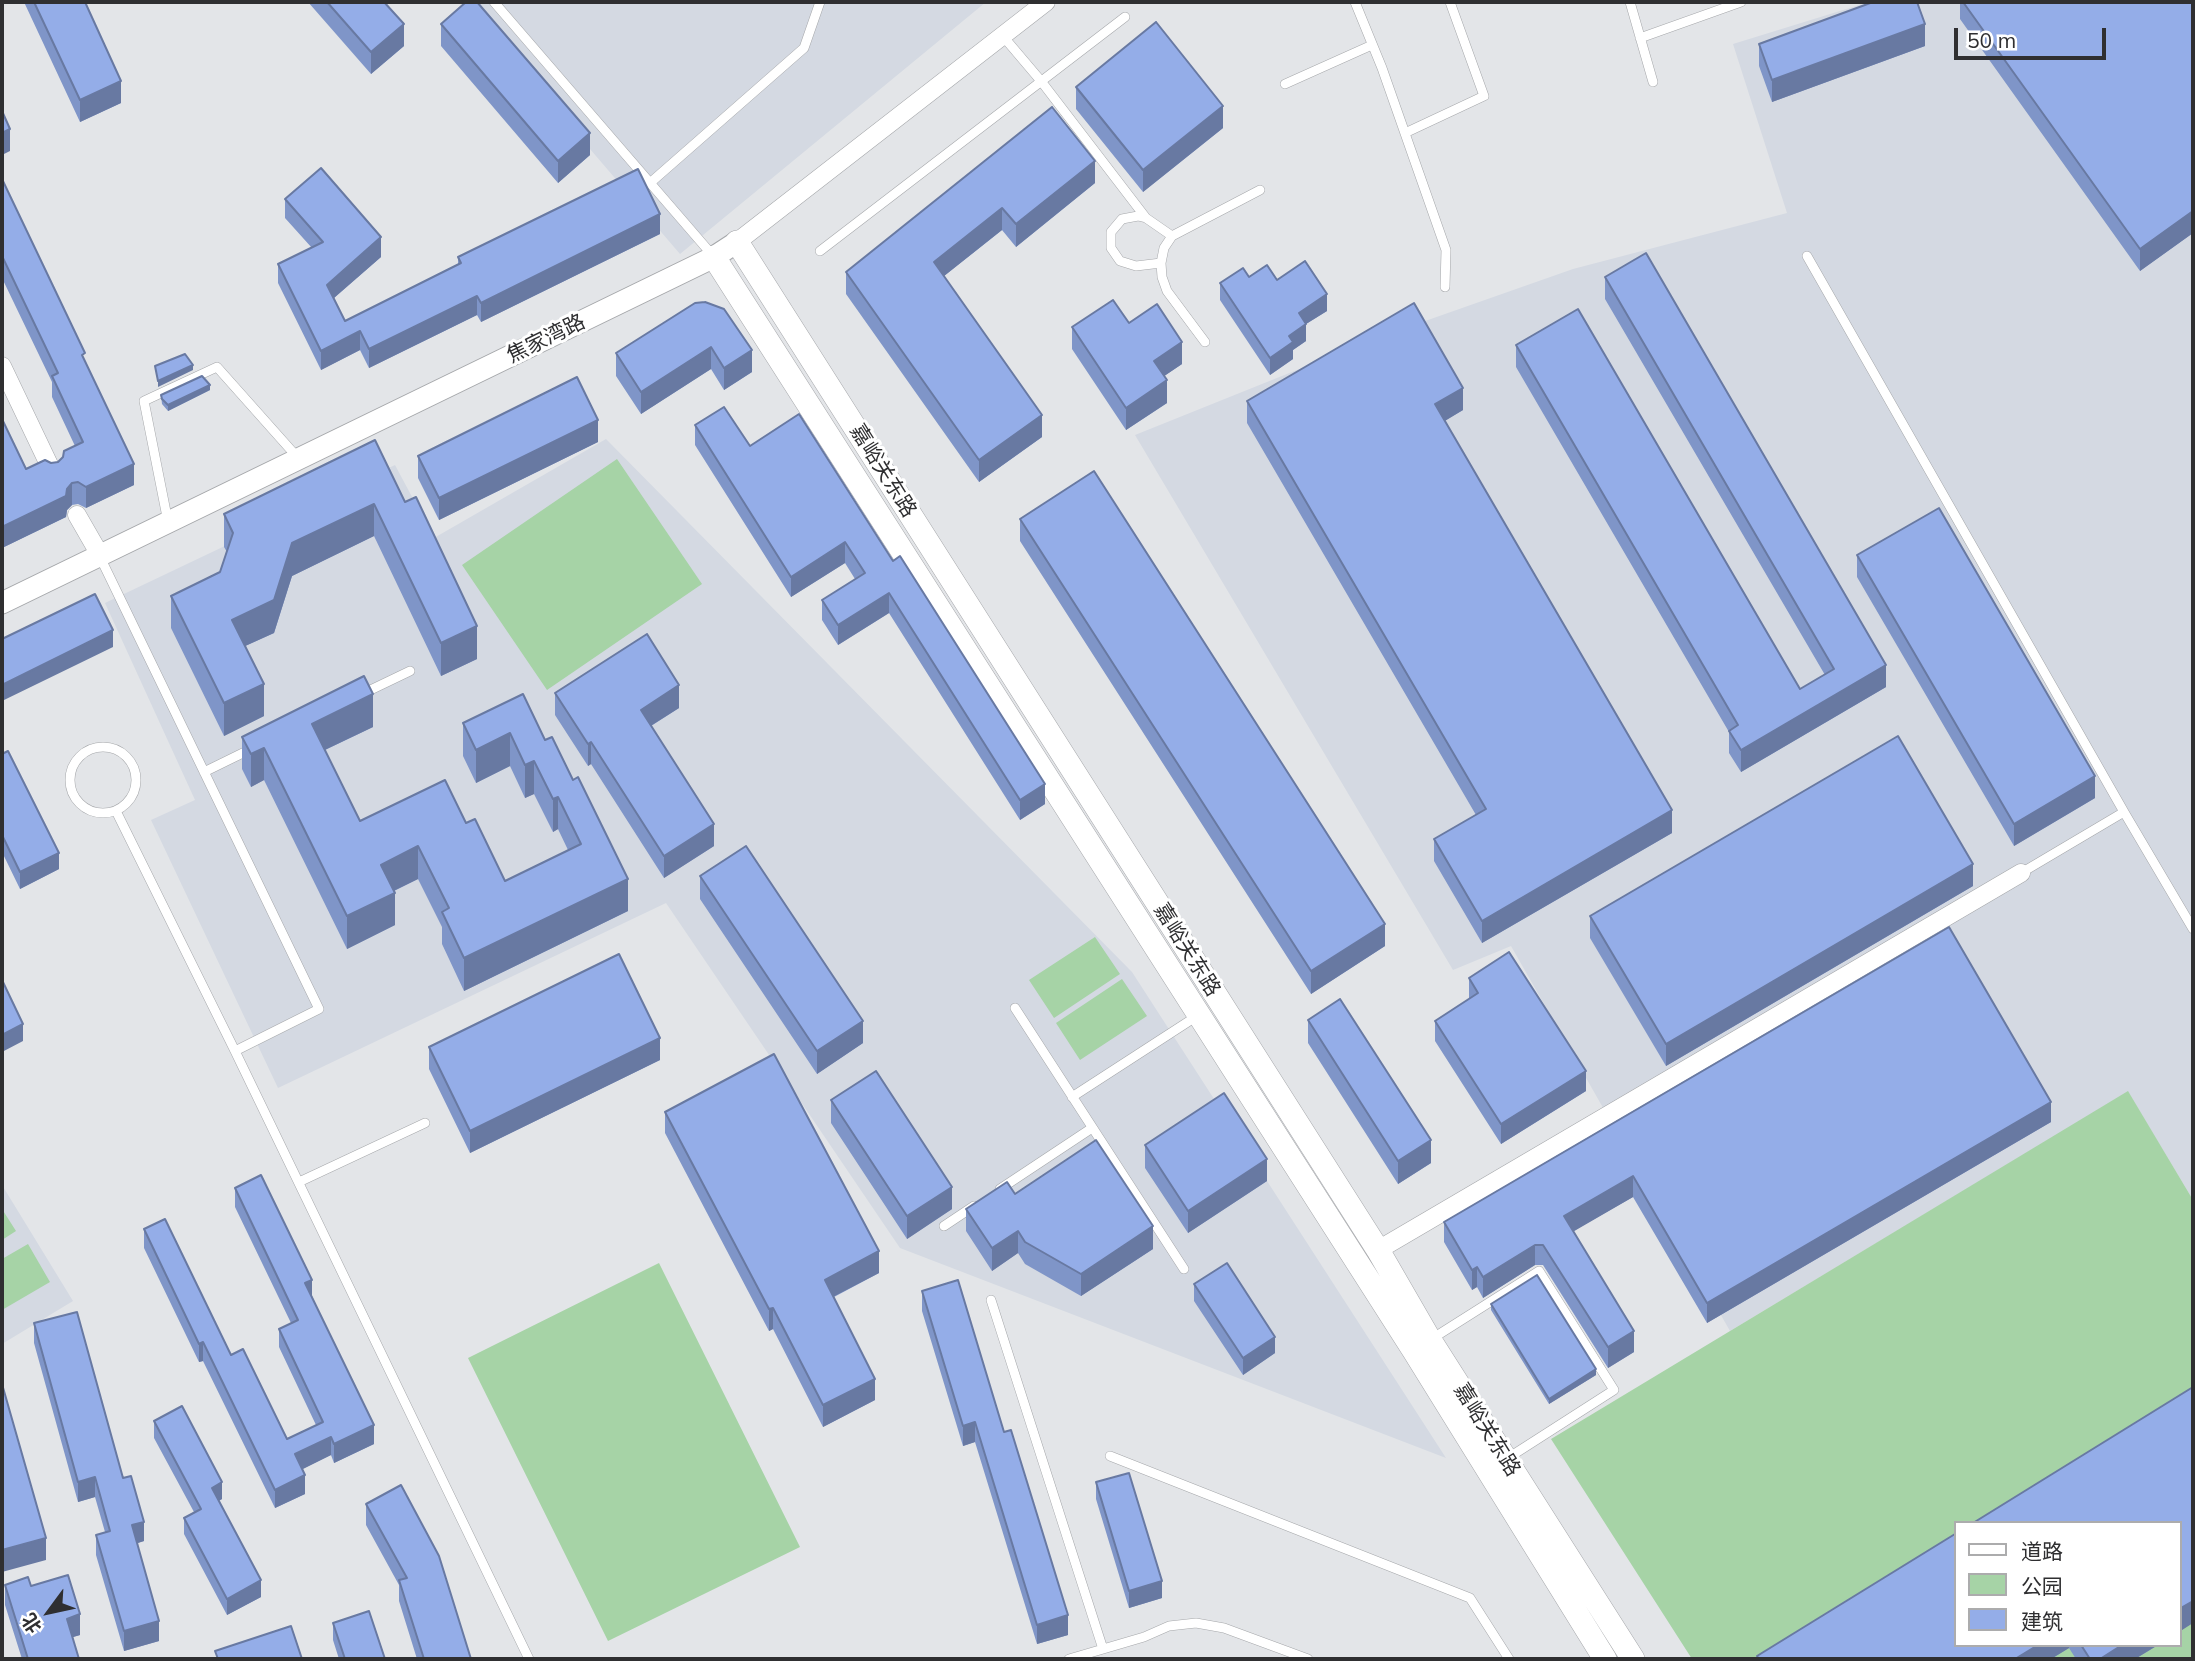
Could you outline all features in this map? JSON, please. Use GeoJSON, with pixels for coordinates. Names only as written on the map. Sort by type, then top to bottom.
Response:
{"type":"FeatureCollection","features":[{"type":"Feature","properties":{"kind":"main road","name":"嘉峪关东路"},"geometry":{"type":"LineString","coordinates":[[737,242],[1378,1250],[1422,1345]]}},
{"type":"Feature","properties":{"kind":"main road","name":"嘉峪关东路"},"geometry":{"type":"LineString","coordinates":[[714,257],[1199,1015],[1422,1345],[1497,1465],[1605,1659]]}},
{"type":"Feature","properties":{"kind":"main road","name":"嘉峪关东路"},"geometry":{"type":"LineString","coordinates":[[1497,1465],[1633,1659]]}},
{"type":"Feature","properties":{"kind":"street","name":"焦家湾路"},"geometry":{"type":"LineString","coordinates":[[2,603],[714,257],[737,242],[1046,2]]}},
{"type":"Feature","properties":{"kind":"street"},"geometry":{"type":"LineString","coordinates":[[2,366],[53,473]]}},
{"type":"Feature","properties":{"kind":"street"},"geometry":{"type":"LineString","coordinates":[[77,515],[100,555]]}},
{"type":"Feature","properties":{"kind":"street"},"geometry":{"type":"LineString","coordinates":[[1378,1250],[2021,873]]}},
{"type":"Feature","properties":{"kind":"lane"},"geometry":{"type":"LineString","coordinates":[[494,2],[714,257]]}},
{"type":"Feature","properties":{"kind":"lane"},"geometry":{"type":"LineString","coordinates":[[650,183],[804,48],[820,2]]}},
{"type":"Feature","properties":{"kind":"lane"},"geometry":{"type":"LineString","coordinates":[[1355,2],[1446,250],[1445,287]]}},
{"type":"Feature","properties":{"kind":"lane"},"geometry":{"type":"LineString","coordinates":[[1405,133],[1484,96],[1450,2]]}},
{"type":"Feature","properties":{"kind":"lane"},"geometry":{"type":"LineString","coordinates":[[1630,2],[1653,82]]}},
{"type":"Feature","properties":{"kind":"lane"},"geometry":{"type":"LineString","coordinates":[[1640,38],[1741,2]]}},
{"type":"Feature","properties":{"kind":"lane"},"geometry":{"type":"LineString","coordinates":[[820,251],[1125,17]]}},
{"type":"Feature","properties":{"kind":"lane"},"geometry":{"type":"LineString","coordinates":[[1002,36],[1041,81],[1146,218],[1172,236]]}},
{"type":"Feature","properties":{"kind":"lane"},"geometry":{"type":"LineString","coordinates":[[1285,84],[1372,45]]}},
{"type":"Feature","properties":{"kind":"lane"},"geometry":{"type":"LineString","coordinates":[[1205,342],[1167,291],[1162,277],[1164,248],[1172,236],[1260,190]]}},
{"type":"Feature","properties":{"kind":"lane"},"geometry":{"type":"LineString","coordinates":[[1146,218],[1129,216],[1122,219],[1111,232],[1111,248],[1114,255],[1128,265],[1161,262]]}},
{"type":"Feature","properties":{"kind":"lane"},"geometry":{"type":"LineString","coordinates":[[1807,256],[2193,929]]}},
{"type":"Feature","properties":{"kind":"lane"},"geometry":{"type":"LineString","coordinates":[[168,522],[144,401],[217,367],[299,459]]}},
{"type":"Feature","properties":{"kind":"lane"},"geometry":{"type":"LineString","coordinates":[[100,555],[319,1009],[235,1051]]}},
{"type":"Feature","properties":{"kind":"lane"},"geometry":{"type":"LineString","coordinates":[[349,700],[410,671]]}},
{"type":"Feature","properties":{"kind":"lane"},"geometry":{"type":"LineString","coordinates":[[204,772],[265,742]]}},
{"type":"Feature","properties":{"kind":"lane"},"geometry":{"type":"LineString","coordinates":[[102,747],[115,750],[126,756],[133,767],[136,780],[134,792],[127,803],[116,811],[91,811],[80,804],[72,794],[72,768],[79,757],[90,750],[102,747]]}},
{"type":"Feature","properties":{"kind":"lane"},"geometry":{"type":"LineString","coordinates":[[116,811],[529,1659]]}},
{"type":"Feature","properties":{"kind":"lane"},"geometry":{"type":"LineString","coordinates":[[2021,873],[2124,812]]}},
{"type":"Feature","properties":{"kind":"lane"},"geometry":{"type":"LineString","coordinates":[[1014,1008],[1184,1269]]}},
{"type":"Feature","properties":{"kind":"lane"},"geometry":{"type":"LineString","coordinates":[[1072,1097],[1199,1015]]}},
{"type":"Feature","properties":{"kind":"lane"},"geometry":{"type":"LineString","coordinates":[[299,1182],[425,1123]]}},
{"type":"Feature","properties":{"kind":"lane"},"geometry":{"type":"LineString","coordinates":[[989,1196],[1092,1128]]}},
{"type":"Feature","properties":{"kind":"lane"},"geometry":{"type":"LineString","coordinates":[[944,1226],[978,1204]]}},
{"type":"Feature","properties":{"kind":"lane"},"geometry":{"type":"LineString","coordinates":[[1422,1345],[1539,1271],[1614,1390],[1497,1465]]}},
{"type":"Feature","properties":{"kind":"lane"},"geometry":{"type":"LineString","coordinates":[[991,1300],[1103,1649]]}},
{"type":"Feature","properties":{"kind":"lane"},"geometry":{"type":"LineString","coordinates":[[1110,1456],[1470,1598],[1508,1659]]}},
{"type":"Feature","properties":{"kind":"lane"},"geometry":{"type":"LineString","coordinates":[[1069,1659],[1144,1637],[1169,1626],[1196,1623],[1224,1628],[1308,1659]]}},
{"type":"Feature","properties":{"kind":"shaded area"},"geometry":{"type":"Polygon","coordinates":[[[464,2],[986,2],[680,254],[464,2]]]}},
{"type":"Feature","properties":{"kind":"shaded area"},"geometry":{"type":"Polygon","coordinates":[[[1869,2],[2193,2],[2193,1200],[2128,1092],[1730,1331],[1511,946],[1453,970],[1135,435],[1374,339],[1573,269],[1787,213],[1733,44],[1869,2]]]}},
{"type":"Feature","properties":{"kind":"shaded area"},"geometry":{"type":"Polygon","coordinates":[[[606,439],[1132,972],[1446,1458],[900,1248],[666,903],[278,1088],[151,820],[195,800],[105,603],[395,465],[434,538],[606,439]]]}},
{"type":"Feature","properties":{"kind":"shaded area"},"geometry":{"type":"Polygon","coordinates":[[[2,1185],[73,1301],[2,1344],[2,1185]]]}},
{"type":"Feature","properties":{"kind":"green space"},"geometry":{"type":"Polygon","coordinates":[[[617,459],[702,584],[547,690],[462,565],[617,459]]]}},
{"type":"Feature","properties":{"kind":"green space"},"geometry":{"type":"Polygon","coordinates":[[[1095,937],[1120,974],[1054,1018],[1029,980],[1095,937]]]}},
{"type":"Feature","properties":{"kind":"green space"},"geometry":{"type":"Polygon","coordinates":[[[1122,979],[1147,1016],[1080,1060],[1056,1023],[1122,979]]]}},
{"type":"Feature","properties":{"kind":"green space"},"geometry":{"type":"Polygon","coordinates":[[[2128,1091],[2193,1200],[2193,1659],[1692,1659],[1551,1439],[2128,1091]]]}},
{"type":"Feature","properties":{"kind":"green space"},"geometry":{"type":"Polygon","coordinates":[[[2,1209],[16,1231],[2,1240],[2,1209]]]}},
{"type":"Feature","properties":{"kind":"green space"},"geometry":{"type":"Polygon","coordinates":[[[28,1244],[50,1282],[2,1310],[2,1259],[28,1244]]]}},
{"type":"Feature","properties":{"kind":"green space"},"geometry":{"type":"Polygon","coordinates":[[[659,1263],[800,1547],[608,1641],[468,1358],[659,1263]]]}},
{"type":"Feature","properties":{"kind":"building"},"geometry":{"type":"Polygon","coordinates":[[[34,2],[85,2],[121,81],[80,100],[34,2]]]}},
{"type":"Feature","properties":{"kind":"building"},"geometry":{"type":"Polygon","coordinates":[[[327,2],[384,2],[404,24],[371,52],[327,2]]]}},
{"type":"Feature","properties":{"kind":"building"},"geometry":{"type":"Polygon","coordinates":[[[466,2],[477,2],[590,133],[558,161],[441,24],[466,2]]]}},
{"type":"Feature","properties":{"kind":"building"},"geometry":{"type":"Polygon","coordinates":[[[1873,2],[1917,2],[1925,24],[1772,80],[1759,44],[1873,2]]]}},
{"type":"Feature","properties":{"kind":"building"},"geometry":{"type":"Polygon","coordinates":[[[1963,2],[2193,2],[2193,211],[2140,249],[1963,2]]]}},
{"type":"Feature","properties":{"kind":"building"},"geometry":{"type":"Polygon","coordinates":[[[1156,22],[1223,106],[1143,170],[1076,87],[1156,22]]]}},
{"type":"Feature","properties":{"kind":"building"},"geometry":{"type":"Polygon","coordinates":[[[1052,107],[1095,161],[1016,224],[1002,208],[934,262],[1042,415],[979,460],[846,272],[1052,107]]]}},
{"type":"Feature","properties":{"kind":"building"},"geometry":{"type":"Polygon","coordinates":[[[2,111],[10,129],[2,133],[2,111]]]}},
{"type":"Feature","properties":{"kind":"building"},"geometry":{"type":"Polygon","coordinates":[[[321,168],[381,237],[327,285],[345,321],[461,263],[458,257],[638,169],[660,214],[481,303],[477,296],[369,349],[360,331],[321,351],[278,264],[323,242],[285,199],[321,168]]]}},
{"type":"Feature","properties":{"kind":"building"},"geometry":{"type":"Polygon","coordinates":[[[2,179],[85,353],[82,355],[134,464],[86,487],[78,482],[72,483],[66,496],[2,527],[2,419],[26,469],[45,460],[58,462],[64,451],[83,442],[52,376],[58,373],[2,256],[2,179]]]}},
{"type":"Feature","properties":{"kind":"building"},"geometry":{"type":"Polygon","coordinates":[[[1646,253],[1886,665],[1741,750],[1729,731],[1738,725],[1516,345],[1578,309],[1800,689],[1834,669],[1605,277],[1646,253]]]}},
{"type":"Feature","properties":{"kind":"building"},"geometry":{"type":"Polygon","coordinates":[[[1305,261],[1327,294],[1299,313],[1306,324],[1289,336],[1293,342],[1270,358],[1220,283],[1243,268],[1249,277],[1267,265],[1277,280],[1305,261]]]}},
{"type":"Feature","properties":{"kind":"building"},"geometry":{"type":"Polygon","coordinates":[[[1113,300],[1129,323],[1157,304],[1182,342],[1154,361],[1167,380],[1126,408],[1072,327],[1113,300]]]}},
{"type":"Feature","properties":{"kind":"building"},"geometry":{"type":"Polygon","coordinates":[[[705,302],[724,309],[752,350],[724,368],[711,347],[641,392],[616,353],[695,303],[705,302]]]}},
{"type":"Feature","properties":{"kind":"building"},"geometry":{"type":"Polygon","coordinates":[[[1414,303],[1463,388],[1435,404],[1672,810],[1482,921],[1434,839],[1486,809],[1247,401],[1414,303]]]}},
{"type":"Feature","properties":{"kind":"building"},"geometry":{"type":"Polygon","coordinates":[[[185,354],[193,365],[158,381],[155,366],[185,354]]]}},
{"type":"Feature","properties":{"kind":"building"},"geometry":{"type":"Polygon","coordinates":[[[202,376],[210,385],[168,405],[162,399],[161,395],[202,376]]]}},
{"type":"Feature","properties":{"kind":"building"},"geometry":{"type":"Polygon","coordinates":[[[577,377],[598,420],[439,498],[418,456],[577,377]]]}},
{"type":"Feature","properties":{"kind":"building"},"geometry":{"type":"Polygon","coordinates":[[[724,407],[750,446],[799,414],[893,561],[900,556],[1045,784],[1020,800],[889,593],[838,625],[822,600],[865,573],[845,542],[791,577],[695,425],[724,407]]]}},
{"type":"Feature","properties":{"kind":"building"},"geometry":{"type":"Polygon","coordinates":[[[375,440],[405,502],[416,497],[477,626],[441,643],[374,504],[292,543],[274,600],[232,620],[264,684],[224,703],[171,596],[220,572],[233,533],[224,514],[375,440]]]}},
{"type":"Feature","properties":{"kind":"building"},"geometry":{"type":"Polygon","coordinates":[[[1094,471],[1385,924],[1311,971],[1020,519],[1094,471]]]}},
{"type":"Feature","properties":{"kind":"building"},"geometry":{"type":"Polygon","coordinates":[[[1939,508],[2095,776],[2014,824],[1857,555],[1939,508]]]}},
{"type":"Feature","properties":{"kind":"building"},"geometry":{"type":"Polygon","coordinates":[[[95,594],[113,630],[2,685],[2,639],[95,594]]]}},
{"type":"Feature","properties":{"kind":"building"},"geometry":{"type":"Polygon","coordinates":[[[647,634],[679,685],[641,710],[714,824],[664,856],[591,742],[588,744],[555,693],[647,634]]]}},
{"type":"Feature","properties":{"kind":"building"},"geometry":{"type":"Polygon","coordinates":[[[364,676],[373,694],[312,724],[360,821],[445,780],[466,823],[475,819],[505,881],[581,844],[558,797],[553,799],[534,761],[525,765],[510,733],[476,750],[463,723],[523,694],[545,740],[552,737],[573,780],[578,777],[628,879],[464,958],[442,912],[449,908],[418,846],[381,865],[395,893],[347,916],[264,748],[251,754],[242,737],[364,676]]]}},
{"type":"Feature","properties":{"kind":"building"},"geometry":{"type":"Polygon","coordinates":[[[1898,736],[1973,864],[1666,1044],[1590,916],[1898,736]]]}},
{"type":"Feature","properties":{"kind":"building"},"geometry":{"type":"Polygon","coordinates":[[[8,751],[59,853],[20,872],[2,835],[2,754],[8,751]]]}},
{"type":"Feature","properties":{"kind":"building"},"geometry":{"type":"Polygon","coordinates":[[[746,846],[863,1021],[817,1051],[700,876],[746,846]]]}},
{"type":"Feature","properties":{"kind":"building"},"geometry":{"type":"Polygon","coordinates":[[[1949,927],[2051,1102],[1707,1303],[1633,1176],[1564,1216],[1634,1331],[1608,1347],[1543,1245],[1535,1245],[1483,1277],[1477,1267],[1472,1270],[1444,1222],[1949,927]]]}},
{"type":"Feature","properties":{"kind":"building"},"geometry":{"type":"Polygon","coordinates":[[[1509,952],[1586,1071],[1501,1124],[1435,1021],[1478,993],[1469,978],[1509,952]]]}},
{"type":"Feature","properties":{"kind":"building"},"geometry":{"type":"Polygon","coordinates":[[[619,954],[660,1038],[470,1131],[429,1047],[619,954]]]}},
{"type":"Feature","properties":{"kind":"building"},"geometry":{"type":"Polygon","coordinates":[[[2,980],[23,1024],[2,1035],[2,980]]]}},
{"type":"Feature","properties":{"kind":"building"},"geometry":{"type":"Polygon","coordinates":[[[1340,999],[1431,1140],[1398,1161],[1308,1020],[1340,999]]]}},
{"type":"Feature","properties":{"kind":"building"},"geometry":{"type":"Polygon","coordinates":[[[774,1054],[879,1251],[825,1280],[875,1379],[823,1405],[665,1112],[774,1054]]]}},
{"type":"Feature","properties":{"kind":"building"},"geometry":{"type":"Polygon","coordinates":[[[876,1071],[952,1187],[907,1216],[831,1100],[876,1071]]]}},
{"type":"Feature","properties":{"kind":"building"},"geometry":{"type":"Polygon","coordinates":[[[1224,1093],[1267,1159],[1188,1211],[1145,1145],[1224,1093]]]}},
{"type":"Feature","properties":{"kind":"building"},"geometry":{"type":"Polygon","coordinates":[[[1096,1140],[1153,1226],[1081,1274],[1025,1242],[1018,1231],[992,1248],[966,1209],[1007,1182],[1015,1194],[1096,1140]]]}},
{"type":"Feature","properties":{"kind":"building"},"geometry":{"type":"Polygon","coordinates":[[[261,1175],[312,1280],[305,1283],[374,1425],[334,1444],[331,1437],[295,1454],[305,1475],[275,1490],[203,1342],[199,1344],[144,1229],[165,1219],[231,1355],[243,1349],[287,1439],[323,1422],[279,1329],[298,1320],[235,1188],[261,1175]]]}},
{"type":"Feature","properties":{"kind":"building"},"geometry":{"type":"Polygon","coordinates":[[[1227,1263],[1275,1337],[1243,1358],[1194,1284],[1227,1263]]]}},
{"type":"Feature","properties":{"kind":"building"},"geometry":{"type":"Polygon","coordinates":[[[1537,1275],[1596,1369],[1549,1399],[1491,1304],[1537,1275]]]}},
{"type":"Feature","properties":{"kind":"building"},"geometry":{"type":"Polygon","coordinates":[[[958,1280],[1004,1432],[1011,1430],[1068,1615],[1037,1625],[975,1422],[963,1426],[922,1291],[958,1280]]]}},
{"type":"Feature","properties":{"kind":"building"},"geometry":{"type":"Polygon","coordinates":[[[77,1312],[123,1478],[131,1476],[144,1522],[132,1525],[159,1621],[124,1631],[96,1535],[110,1531],[95,1477],[78,1482],[34,1323],[77,1312]]]}},
{"type":"Feature","properties":{"kind":"building"},"geometry":{"type":"Polygon","coordinates":[[[2,1384],[46,1538],[2,1550],[2,1384]]]}},
{"type":"Feature","properties":{"kind":"building"},"geometry":{"type":"Polygon","coordinates":[[[2193,1387],[2193,1601],[2181,1608],[2181,1521],[1976,1521],[2193,1387]]]}},
{"type":"Feature","properties":{"kind":"building"},"geometry":{"type":"Polygon","coordinates":[[[182,1406],[222,1482],[212,1488],[261,1580],[227,1599],[184,1518],[201,1509],[154,1421],[182,1406]]]}},
{"type":"Feature","properties":{"kind":"building"},"geometry":{"type":"Polygon","coordinates":[[[1129,1473],[1162,1581],[1129,1591],[1096,1482],[1129,1473]]]}},
{"type":"Feature","properties":{"kind":"building"},"geometry":{"type":"Polygon","coordinates":[[[401,1485],[439,1556],[471,1659],[424,1659],[399,1580],[407,1578],[366,1504],[401,1485]]]}},
{"type":"Feature","properties":{"kind":"building"},"geometry":{"type":"Polygon","coordinates":[[[1954,1535],[1954,1647],[2035,1647],[2015,1659],[1759,1659],[1757,1656],[1954,1535]]]}},
{"type":"Feature","properties":{"kind":"building"},"geometry":{"type":"Polygon","coordinates":[[[68,1575],[80,1614],[67,1619],[79,1659],[28,1659],[5,1585],[28,1577],[31,1586],[68,1575]]]}},
{"type":"Feature","properties":{"kind":"building"},"geometry":{"type":"Polygon","coordinates":[[[369,1611],[385,1659],[345,1659],[333,1623],[369,1611]]]}},
{"type":"Feature","properties":{"kind":"building"},"geometry":{"type":"Polygon","coordinates":[[[291,1626],[302,1659],[218,1659],[215,1651],[291,1626]]]}},
{"type":"Feature","properties":{"kind":"building"},"geometry":{"type":"Polygon","coordinates":[[[2082,1647],[2119,1647],[2100,1659],[2090,1659],[2082,1647]]]}}]}
